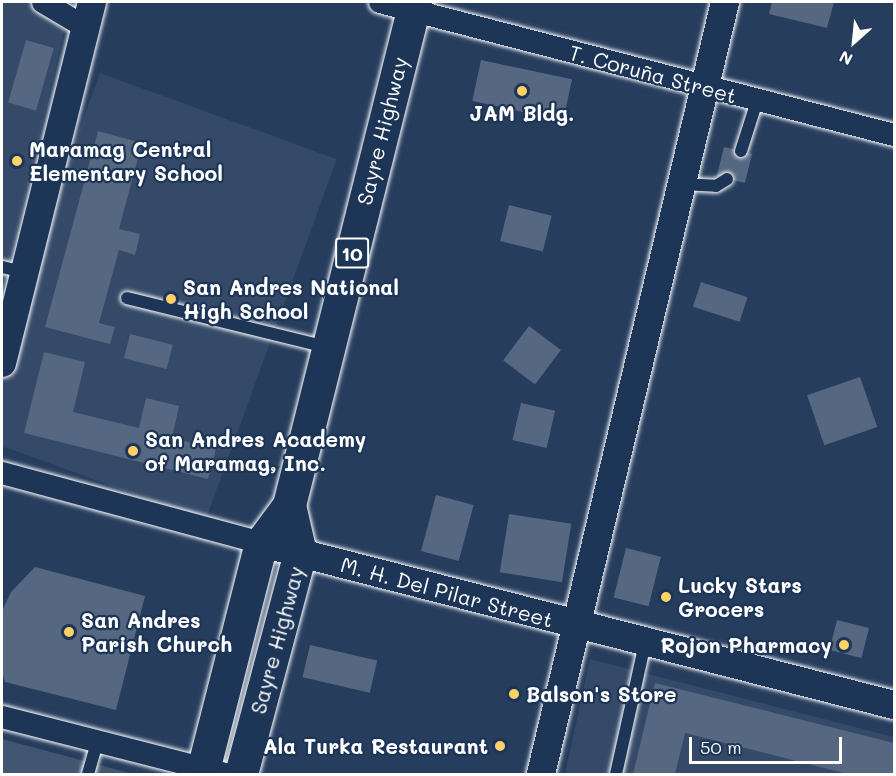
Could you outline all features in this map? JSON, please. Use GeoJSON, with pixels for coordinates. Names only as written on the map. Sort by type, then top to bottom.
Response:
{"type":"FeatureCollection","features":[{"type":"Feature","properties":{"kind":"highway","name":"Sayre Highway"},"geometry":{"type":"LineString","coordinates":[[210,773],[261,543],[289,505],[414,5]]}},
{"type":"Feature","properties":{"kind":"highway","name":"Sayre Highway"},"geometry":{"type":"LineString","coordinates":[[241,774],[300,553],[289,505]]}},
{"type":"Feature","properties":{"kind":"street"},"geometry":{"type":"LineString","coordinates":[[2,363],[13,269],[89,14],[43,2]]}},
{"type":"Feature","properties":{"kind":"street","name":"T. Coruña Street"},"geometry":{"type":"LineString","coordinates":[[380,2],[414,5],[703,87],[894,135]]}},
{"type":"Feature","properties":{"kind":"street"},"geometry":{"type":"LineString","coordinates":[[541,774],[725,2]]}},
{"type":"Feature","properties":{"kind":"street","name":"M. H. Del Pilar Street"},"geometry":{"type":"LineString","coordinates":[[2,473],[645,643],[894,705]]}},
{"type":"Feature","properties":{"kind":"street"},"geometry":{"type":"LineString","coordinates":[[2,717],[210,773]]}},
{"type":"Feature","properties":{"kind":"lane"},"geometry":{"type":"LineString","coordinates":[[741,151],[757,101]]}},
{"type":"Feature","properties":{"kind":"lane"},"geometry":{"type":"LineString","coordinates":[[680,184],[716,186],[727,179]]}},
{"type":"Feature","properties":{"kind":"lane"},"geometry":{"type":"LineString","coordinates":[[127,298],[328,347]]}},
{"type":"Feature","properties":{"kind":"lane"},"geometry":{"type":"LineString","coordinates":[[616,774],[645,643]]}},
{"type":"Feature","properties":{"kind":"lane"},"geometry":{"type":"LineString","coordinates":[[88,774],[97,742]]}},
{"type":"Feature","properties":{"kind":"shaded area","name":"Maramag Central Elementary School"},"geometry":{"type":"Polygon","coordinates":[[[2,2],[26,2],[65,26],[2,295],[2,2]]]}},
{"type":"Feature","properties":{"kind":"shaded area","name":"San Andres National High School"},"geometry":{"type":"Polygon","coordinates":[[[100,73],[337,159],[205,520],[2,446],[2,342],[100,73]]]}},
{"type":"Feature","properties":{"kind":"shaded area"},"geometry":{"type":"Polygon","coordinates":[[[590,659],[894,737],[894,774],[565,774],[590,659]]]}},
{"type":"Feature","properties":{"kind":"shaded area"},"geometry":{"type":"Polygon","coordinates":[[[2,739],[133,774],[2,774],[2,739]]]}},
{"type":"Feature","properties":{"kind":"building"},"geometry":{"type":"Polygon","coordinates":[[[772,2],[834,2],[827,28],[769,14],[772,2]]]}},
{"type":"Feature","properties":{"kind":"building"},"geometry":{"type":"Polygon","coordinates":[[[26,40],[54,48],[36,110],[8,102],[26,40]]]}},
{"type":"Feature","properties":{"kind":"building","name":"JAM Bldg."},"geometry":{"type":"Polygon","coordinates":[[[481,60],[572,79],[563,120],[472,101],[481,60]]]}},
{"type":"Feature","properties":{"kind":"building"},"geometry":{"type":"Polygon","coordinates":[[[98,131],[142,143],[119,229],[140,234],[135,255],[119,250],[99,323],[115,327],[110,344],[45,327],[98,131]]]}},
{"type":"Feature","properties":{"kind":"building"},"geometry":{"type":"Polygon","coordinates":[[[724,147],[752,154],[745,183],[717,176],[724,147]]]}},
{"type":"Feature","properties":{"kind":"building"},"geometry":{"type":"Polygon","coordinates":[[[509,205],[552,216],[543,252],[500,241],[509,205]]]}},
{"type":"Feature","properties":{"kind":"building"},"geometry":{"type":"Polygon","coordinates":[[[701,282],[748,297],[740,322],[693,307],[701,282]]]}},
{"type":"Feature","properties":{"kind":"building"},"geometry":{"type":"Polygon","coordinates":[[[529,326],[561,350],[535,384],[503,360],[529,326]]]}},
{"type":"Feature","properties":{"kind":"building"},"geometry":{"type":"Polygon","coordinates":[[[130,334],[173,345],[167,369],[124,358],[130,334]]]}},
{"type":"Feature","properties":{"kind":"building"},"geometry":{"type":"Polygon","coordinates":[[[44,352],[85,362],[73,412],[139,428],[146,398],[179,406],[172,438],[216,449],[208,479],[24,433],[44,352]]]}},
{"type":"Feature","properties":{"kind":"building"},"geometry":{"type":"Polygon","coordinates":[[[860,377],[877,427],[824,445],[807,395],[860,377]]]}},
{"type":"Feature","properties":{"kind":"building"},"geometry":{"type":"Polygon","coordinates":[[[521,403],[555,411],[547,448],[512,440],[521,403]]]}},
{"type":"Feature","properties":{"kind":"building"},"geometry":{"type":"Polygon","coordinates":[[[436,495],[474,505],[459,561],[421,551],[436,495]]]}},
{"type":"Feature","properties":{"kind":"building"},"geometry":{"type":"Polygon","coordinates":[[[509,514],[571,524],[562,582],[500,572],[509,514]]]}},
{"type":"Feature","properties":{"kind":"building"},"geometry":{"type":"Polygon","coordinates":[[[626,548],[661,557],[649,606],[614,597],[626,548]]]}},
{"type":"Feature","properties":{"kind":"building","name":"San Andres Parish Church"},"geometry":{"type":"Polygon","coordinates":[[[35,567],[145,596],[116,710],[5,682],[2,672],[2,611],[11,592],[35,567]]]}},
{"type":"Feature","properties":{"kind":"building"},"geometry":{"type":"Polygon","coordinates":[[[837,620],[869,628],[862,658],[830,650],[837,620]]]}},
{"type":"Feature","properties":{"kind":"building"},"geometry":{"type":"Polygon","coordinates":[[[310,645],[377,661],[370,693],[303,677],[310,645]]]}},
{"type":"Feature","properties":{"kind":"building"},"geometry":{"type":"Polygon","coordinates":[[[655,683],[894,743],[894,774],[848,774],[685,733],[675,774],[633,774],[655,683]]]}},
{"type":"Feature","properties":{"kind":"place","name":"JAM Bldg."},"geometry":{"type":"Point","coordinates":[522,91]}},
{"type":"Feature","properties":{"kind":"place","name":"Maramag Central Elementary School"},"geometry":{"type":"Point","coordinates":[17,161]}},
{"type":"Feature","properties":{"kind":"place","name":"San Andres National High School"},"geometry":{"type":"Point","coordinates":[171,299]}},
{"type":"Feature","properties":{"kind":"place","name":"San Andres Academy of Maramag, Inc."},"geometry":{"type":"Point","coordinates":[133,451]}},
{"type":"Feature","properties":{"kind":"place","name":"Lucky Stars Grocers"},"geometry":{"type":"Point","coordinates":[666,597]}},
{"type":"Feature","properties":{"kind":"place","name":"San Andres Parish Church"},"geometry":{"type":"Point","coordinates":[69,632]}},
{"type":"Feature","properties":{"kind":"place","name":"Rojon Pharmacy"},"geometry":{"type":"Point","coordinates":[844,645]}},
{"type":"Feature","properties":{"kind":"place","name":"Balson's Store"},"geometry":{"type":"Point","coordinates":[514,694]}},
{"type":"Feature","properties":{"kind":"place","name":"Ala Turka Restaurant"},"geometry":{"type":"Point","coordinates":[500,746]}}]}
